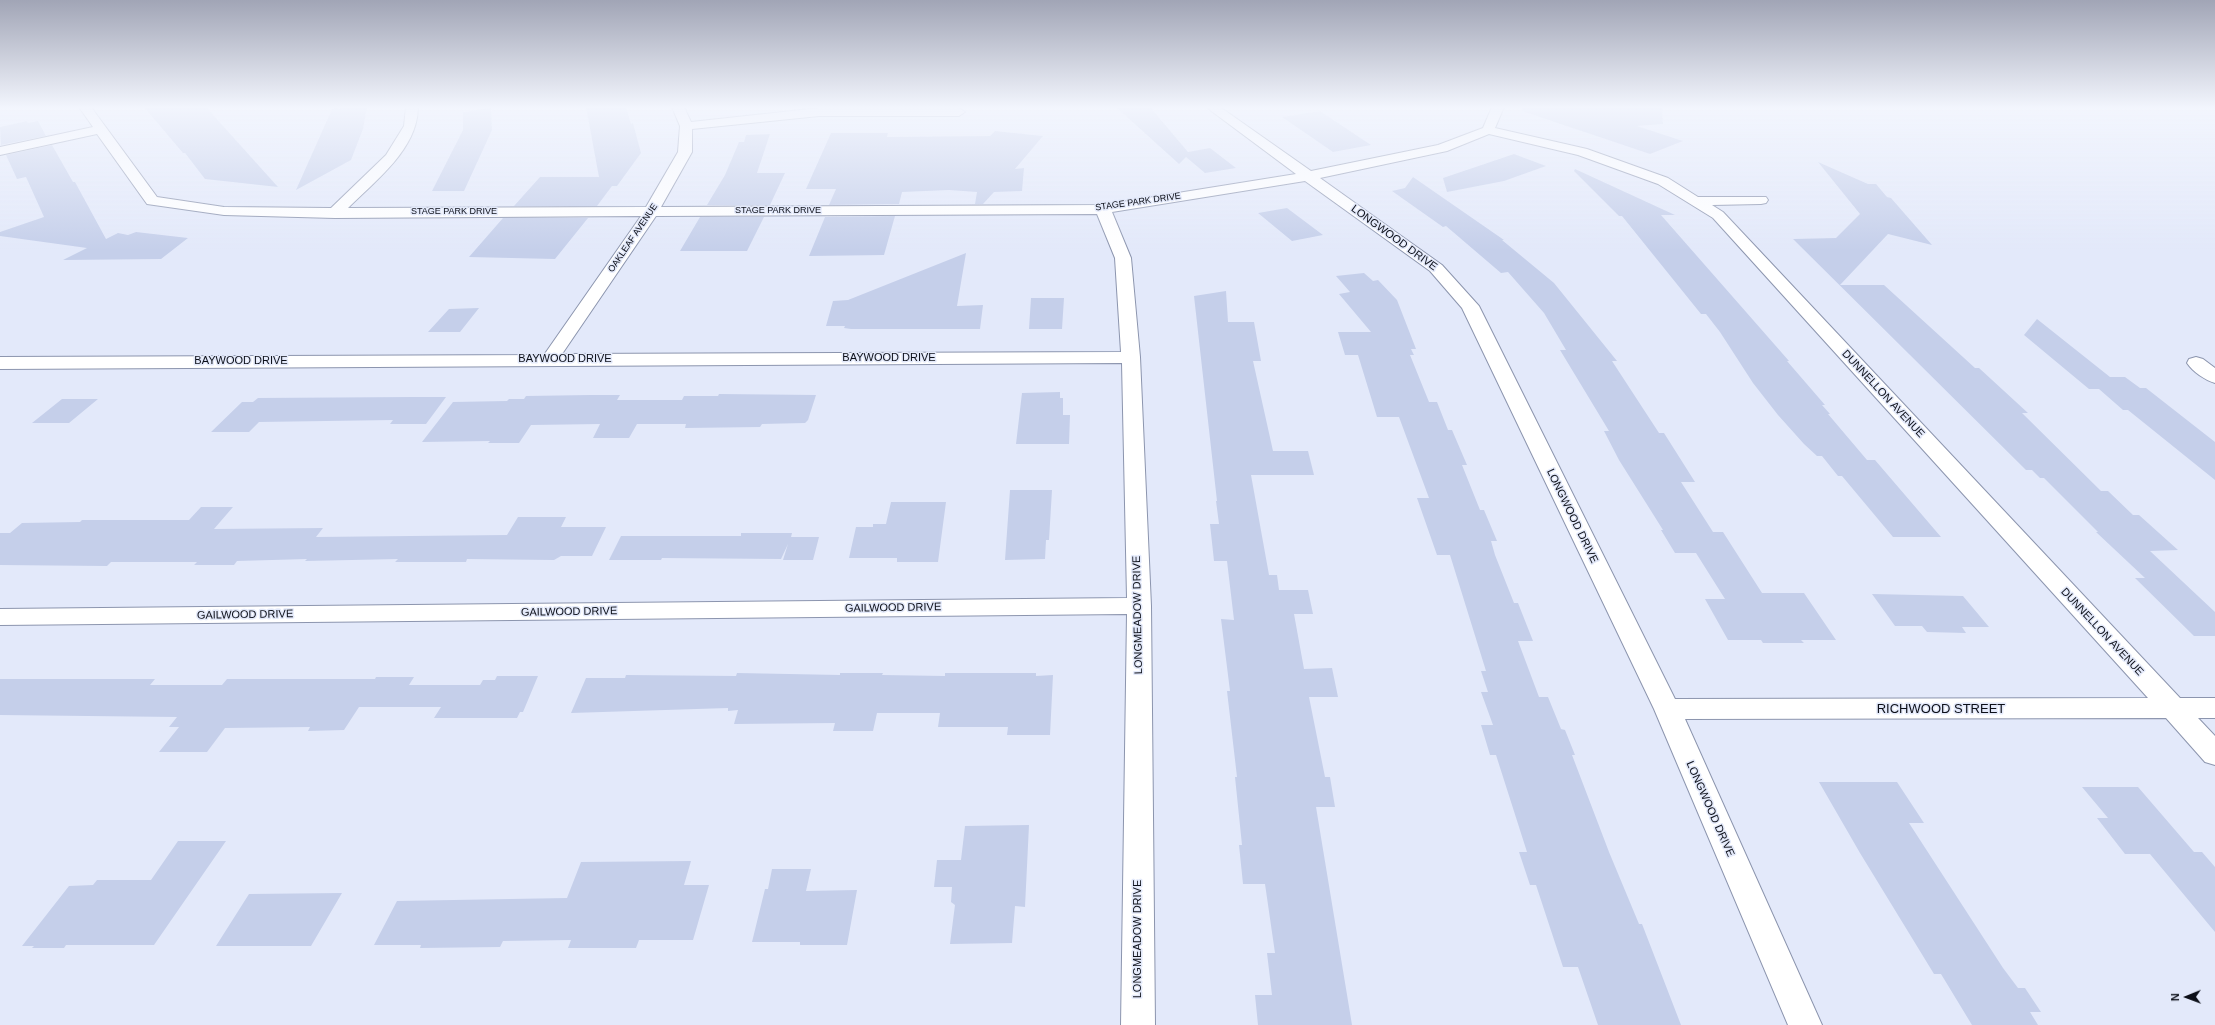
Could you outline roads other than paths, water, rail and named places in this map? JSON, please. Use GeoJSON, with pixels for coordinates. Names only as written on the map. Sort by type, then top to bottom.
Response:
{"type":"FeatureCollection","features":[{"type":"Feature","properties":{"kind":"street","name":"STAGE PARK DRIVE"},"geometry":{"type":"LineString","coordinates":[[119,155],[152,201],[224,211],[335,213],[1103,209],[1308,176],[1409,155]]}},
{"type":"Feature","properties":{"kind":"street"},"geometry":{"type":"LineString","coordinates":[[335,213],[392,155]]}},
{"type":"Feature","properties":{"kind":"street","name":"OAKLEAF AVENUE"},"geometry":{"type":"LineString","coordinates":[[550,359],[651,212],[683,155]]}},
{"type":"Feature","properties":{"kind":"street","name":"LONGWOOD DRIVE"},"geometry":{"type":"LineString","coordinates":[[1279,155],[1436,268],[1470,306],[1666,709],[1805,1025]]}},
{"type":"Feature","properties":{"kind":"street","name":"DUNNELLON AVENUE"},"geometry":{"type":"LineString","coordinates":[[1590,155],[1663,181],[1718,215],[2215,754]]}},
{"type":"Feature","properties":{"kind":"street"},"geometry":{"type":"LineString","coordinates":[[1695,201],[1761,200]]}},
{"type":"Feature","properties":{"kind":"street","name":"LONGMEADOW DRIVE"},"geometry":{"type":"LineString","coordinates":[[1103,209],[1123,258],[1131,357],[1139,606],[1138,1025]]}},
{"type":"Feature","properties":{"kind":"street","name":"BAYWOOD DRIVE"},"geometry":{"type":"LineString","coordinates":[[0,363],[1131,357]]}},
{"type":"Feature","properties":{"kind":"street"},"geometry":{"type":"LineString","coordinates":[[2196,363],[2215,378]]}},
{"type":"Feature","properties":{"kind":"street","name":"GAILWOOD DRIVE"},"geometry":{"type":"LineString","coordinates":[[0,617],[1139,606]]}},
{"type":"Feature","properties":{"kind":"street","name":"RICHWOOD STREET"},"geometry":{"type":"LineString","coordinates":[[1666,709],[2215,708]]}}]}
